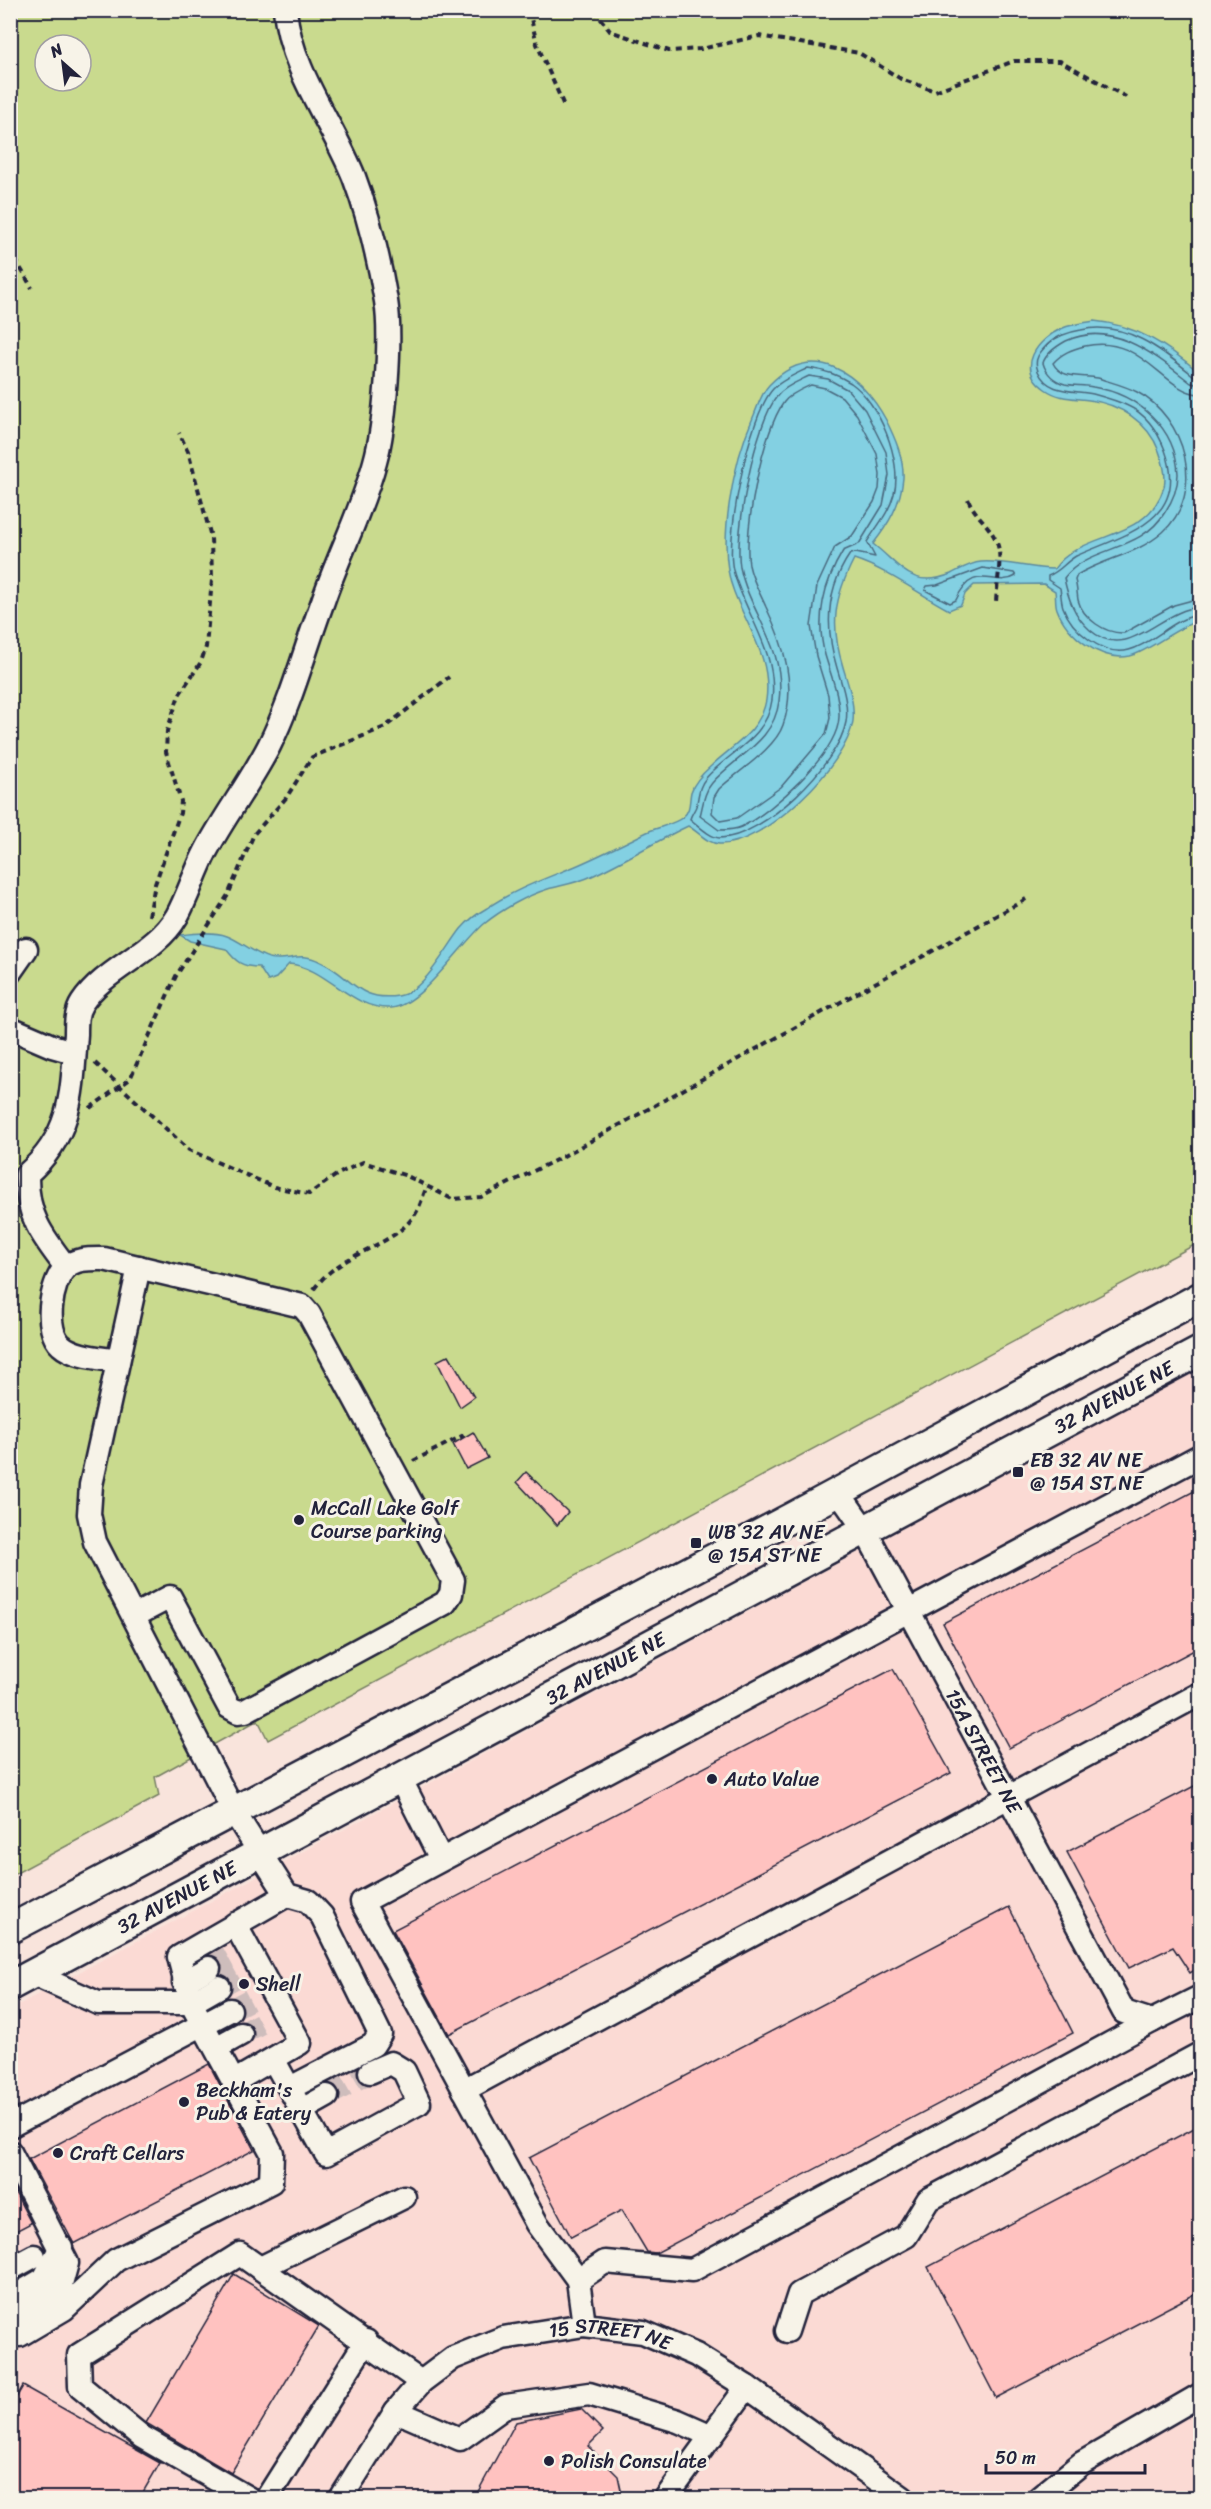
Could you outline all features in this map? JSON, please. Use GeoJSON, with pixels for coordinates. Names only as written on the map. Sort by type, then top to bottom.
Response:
{"type":"FeatureCollection","features":[{"type":"Feature","properties":{"kind":"main road"},"geometry":{"type":"LineString","coordinates":[[10,1929],[839,1493],[1200,1298]]}},
{"type":"Feature","properties":{"kind":"main road","name":"32 AVENUE NE"},"geometry":{"type":"LineString","coordinates":[[22,1980],[1200,1351]]}},
{"type":"Feature","properties":{"kind":"street"},"geometry":{"type":"LineString","coordinates":[[66,1267],[39,1230],[26,1197],[27,1174],[42,1161],[65,1125],[80,1005],[92,992],[161,937],[176,917],[207,849],[243,794],[270,744],[297,678],[323,600],[376,459],[387,362],[387,306],[376,248],[353,176],[293,50],[285,10]]}},
{"type":"Feature","properties":{"kind":"street"},"geometry":{"type":"LineString","coordinates":[[10,972],[26,949]]}},
{"type":"Feature","properties":{"kind":"street"},"geometry":{"type":"LineString","coordinates":[[10,1028],[51,1046],[73,1052]]}},
{"type":"Feature","properties":{"kind":"street"},"geometry":{"type":"LineString","coordinates":[[118,1361],[63,1347],[53,1337],[50,1326],[51,1311],[57,1281],[66,1267],[85,1259],[104,1259],[302,1306],[309,1314],[453,1580],[451,1594],[445,1603],[245,1711],[238,1712],[230,1707],[170,1597],[134,1616]]}},
{"type":"Feature","properties":{"kind":"street"},"geometry":{"type":"LineString","coordinates":[[139,1268],[91,1485],[89,1514],[95,1542],[234,1812],[286,1895],[308,1901],[322,1916],[380,2034],[373,2045],[290,2088]]}},
{"type":"Feature","properties":{"kind":"street"},"geometry":{"type":"LineString","coordinates":[[584,2325],[578,2280],[537,2224],[362,1902],[1200,1456]]}},
{"type":"Feature","properties":{"kind":"street","name":"15A STREET NE"},"geometry":{"type":"LineString","coordinates":[[839,1493],[865,1530],[907,1612],[1124,2012],[1152,2020]]}},
{"type":"Feature","properties":{"kind":"street"},"geometry":{"type":"LineString","coordinates":[[464,2090],[1200,1694]]}},
{"type":"Feature","properties":{"kind":"street"},"geometry":{"type":"LineString","coordinates":[[400,1778],[441,1859]]}},
{"type":"Feature","properties":{"kind":"street"},"geometry":{"type":"LineString","coordinates":[[14,2329],[64,2308],[116,2260],[271,2182],[272,2153],[235,2081],[202,2025],[188,1992],[179,1957],[286,1895]]}},
{"type":"Feature","properties":{"kind":"street"},"geometry":{"type":"LineString","coordinates":[[235,2081],[300,2043],[276,2015],[263,1992],[246,1960],[236,1924]]}},
{"type":"Feature","properties":{"kind":"street"},"geometry":{"type":"LineString","coordinates":[[22,1980],[98,2003],[188,1992],[214,1977]]}},
{"type":"Feature","properties":{"kind":"street"},"geometry":{"type":"LineString","coordinates":[[578,2280],[605,2262],[692,2270],[1152,2020],[1200,1997]]}},
{"type":"Feature","properties":{"kind":"street"},"geometry":{"type":"LineString","coordinates":[[10,2126],[230,2010]]}},
{"type":"Feature","properties":{"kind":"street"},"geometry":{"type":"LineString","coordinates":[[216,2048],[242,2034]]}},
{"type":"Feature","properties":{"kind":"street"},"geometry":{"type":"LineString","coordinates":[[787,2331],[799,2294],[906,2236],[928,2200],[1200,2054]]}},
{"type":"Feature","properties":{"kind":"street"},"geometry":{"type":"LineString","coordinates":[[273,2059],[326,2154],[419,2103],[404,2071],[391,2063],[370,2072]]}},
{"type":"Feature","properties":{"kind":"street"},"geometry":{"type":"LineString","coordinates":[[302,2110],[327,2096]]}},
{"type":"Feature","properties":{"kind":"street"},"geometry":{"type":"LineString","coordinates":[[10,2151],[61,2247],[67,2264],[59,2292],[14,2329]]}},
{"type":"Feature","properties":{"kind":"street"},"geometry":{"type":"LineString","coordinates":[[260,2268],[404,2197]]}},
{"type":"Feature","properties":{"kind":"street"},"geometry":{"type":"LineString","coordinates":[[10,2299],[44,2279],[61,2247]]}},
{"type":"Feature","properties":{"kind":"street"},"geometry":{"type":"LineString","coordinates":[[248,2499],[142,2437],[80,2386],[79,2355],[240,2254],[422,2382]]}},
{"type":"Feature","properties":{"kind":"street"},"geometry":{"type":"LineString","coordinates":[[10,2269],[34,2256]]}},
{"type":"Feature","properties":{"kind":"street","name":"15 STREET NE"},"geometry":{"type":"LineString","coordinates":[[341,2499],[396,2411],[422,2382],[453,2358],[503,2338],[584,2325],[643,2332],[696,2355],[747,2387],[891,2496]]}},
{"type":"Feature","properties":{"kind":"street"},"geometry":{"type":"LineString","coordinates":[[267,2499],[366,2341]]}},
{"type":"Feature","properties":{"kind":"street"},"geometry":{"type":"LineString","coordinates":[[666,2499],[747,2387]]}},
{"type":"Feature","properties":{"kind":"street"},"geometry":{"type":"LineString","coordinates":[[396,2411],[460,2439],[506,2406],[589,2394],[678,2421],[712,2436]]}},
{"type":"Feature","properties":{"kind":"street"},"geometry":{"type":"LineString","coordinates":[[1039,2499],[1082,2463],[1200,2395]]}},
{"type":"Feature","properties":{"kind":"path"},"geometry":{"type":"LineString","coordinates":[[529,10],[537,44],[564,106]]}},
{"type":"Feature","properties":{"kind":"path"},"geometry":{"type":"LineString","coordinates":[[594,10],[610,31],[669,51],[700,49],[759,36],[859,53],[901,79],[934,92],[1014,61],[1060,61],[1126,97]]}},
{"type":"Feature","properties":{"kind":"path"},"geometry":{"type":"LineString","coordinates":[[10,250],[32,288]]}},
{"type":"Feature","properties":{"kind":"path"},"geometry":{"type":"LineString","coordinates":[[138,954],[155,884],[180,813],[178,789],[165,752],[167,731],[179,695],[201,662],[206,647],[212,580],[211,537],[188,451],[179,433]]}},
{"type":"Feature","properties":{"kind":"path"},"geometry":{"type":"LineString","coordinates":[[968,499],[973,512],[997,542],[1000,555],[996,605]]}},
{"type":"Feature","properties":{"kind":"path"},"geometry":{"type":"LineString","coordinates":[[65,1125],[130,1079],[176,975],[228,895],[254,834],[286,798],[312,757],[385,727],[449,677]]}},
{"type":"Feature","properties":{"kind":"path"},"geometry":{"type":"LineString","coordinates":[[73,1052],[96,1063],[189,1150],[274,1187],[309,1194],[338,1174],[363,1162],[407,1176],[452,1199],[481,1197],[560,1158],[1029,898]]}},
{"type":"Feature","properties":{"kind":"path"},"geometry":{"type":"LineString","coordinates":[[302,1306],[334,1266],[405,1226],[415,1215],[427,1186]]}},
{"type":"Feature","properties":{"kind":"path"},"geometry":{"type":"LineString","coordinates":[[419,1458],[464,1435]]}},
{"type":"Feature","properties":{"kind":"shaded area"},"geometry":{"type":"Polygon","coordinates":[[[1200,1368],[1200,2498],[11,2498],[11,2009],[1200,1368]]]}},
{"type":"Feature","properties":{"kind":"green space"},"geometry":{"type":"Polygon","coordinates":[[[11,11],[1200,11],[1200,1242],[268,1740],[258,1720],[155,1777],[159,1796],[11,1876],[11,11]]]}},
{"type":"Feature","properties":{"kind":"water"},"geometry":{"type":"Polygon","coordinates":[[[1094,321],[1124,327],[1151,338],[1200,373],[1200,620],[1138,653],[1119,657],[1097,651],[1077,637],[1069,629],[1057,609],[1055,591],[1044,584],[974,585],[965,594],[961,605],[949,610],[891,575],[854,559],[838,599],[835,625],[839,652],[853,707],[853,721],[847,739],[836,759],[801,800],[780,818],[758,832],[737,841],[719,844],[706,839],[688,826],[592,876],[523,899],[484,924],[428,986],[415,997],[403,1005],[391,1008],[376,1007],[363,1002],[303,967],[289,964],[276,978],[268,981],[259,967],[240,963],[226,949],[190,941],[180,935],[222,934],[269,958],[306,957],[332,968],[364,992],[384,997],[398,996],[416,987],[461,929],[498,901],[520,889],[683,817],[689,808],[692,788],[708,769],[752,729],[763,711],[766,700],[766,671],[758,644],[734,592],[729,573],[726,551],[727,527],[734,478],[747,434],[764,391],[786,371],[803,364],[819,364],[835,368],[864,389],[876,404],[893,434],[902,463],[903,478],[900,497],[893,514],[873,544],[908,573],[917,577],[938,578],[981,562],[1054,569],[1066,556],[1080,547],[1129,527],[1143,518],[1155,505],[1165,482],[1160,455],[1148,431],[1122,410],[1100,402],[1050,392],[1036,381],[1032,372],[1033,355],[1045,339],[1067,327],[1094,321]]]}},
{"type":"Feature","properties":{"kind":"building"},"geometry":{"type":"Polygon","coordinates":[[[449,1355],[474,1397],[460,1407],[437,1361],[449,1355]]]}},
{"type":"Feature","properties":{"kind":"building"},"geometry":{"type":"Polygon","coordinates":[[[473,1432],[488,1458],[466,1469],[453,1444],[473,1432]]]}},
{"type":"Feature","properties":{"kind":"building"},"geometry":{"type":"Polygon","coordinates":[[[526,1472],[568,1512],[557,1525],[517,1482],[526,1472]]]}},
{"type":"Feature","properties":{"kind":"building"},"geometry":{"type":"Polygon","coordinates":[[[1200,1488],[1200,1647],[1009,1748],[943,1623],[1200,1488]]]}},
{"type":"Feature","properties":{"kind":"building"},"geometry":{"type":"Polygon","coordinates":[[[893,1669],[951,1773],[449,2034],[393,1930],[893,1669]]]}},
{"type":"Feature","properties":{"kind":"building"},"geometry":{"type":"Polygon","coordinates":[[[1200,1783],[1200,1967],[1190,1973],[1173,1947],[1129,1968],[1067,1852],[1200,1783]]]}},
{"type":"Feature","properties":{"kind":"building"},"geometry":{"type":"Polygon","coordinates":[[[1009,1907],[1073,2033],[656,2253],[647,2252],[622,2210],[571,2237],[529,2158],[1009,1907]]]}},
{"type":"Feature","properties":{"kind":"building"},"geometry":{"type":"Polygon","coordinates":[[[209,2064],[254,2150],[74,2244],[29,2159],[209,2064]]]}},
{"type":"Feature","properties":{"kind":"building"},"geometry":{"type":"Polygon","coordinates":[[[1200,2125],[1200,2291],[996,2398],[928,2267],[1200,2125]]]}},
{"type":"Feature","properties":{"kind":"building"},"geometry":{"type":"Polygon","coordinates":[[[10,2183],[31,2223],[10,2234],[10,2183]]]}},
{"type":"Feature","properties":{"kind":"building"},"geometry":{"type":"Polygon","coordinates":[[[234,2274],[319,2326],[231,2473],[146,2423],[234,2274]]]}},
{"type":"Feature","properties":{"kind":"building"},"geometry":{"type":"Polygon","coordinates":[[[23,2386],[160,2463],[139,2499],[10,2499],[10,2408],[23,2386]]]}},
{"type":"Feature","properties":{"kind":"building","name":"Polish Consulate"},"geometry":{"type":"Polygon","coordinates":[[[581,2409],[603,2431],[588,2446],[618,2476],[623,2499],[474,2499],[516,2422],[581,2409]]]}},
{"type":"Feature","properties":{"kind":"tunnel"},"geometry":{"type":"LineString","coordinates":[[209,1968],[233,1955]]}},
{"type":"Feature","properties":{"kind":"tunnel"},"geometry":{"type":"LineString","coordinates":[[219,1987],[244,1973]]}},
{"type":"Feature","properties":{"kind":"tunnel"},"geometry":{"type":"LineString","coordinates":[[230,2010],[257,1996]]}},
{"type":"Feature","properties":{"kind":"tunnel"},"geometry":{"type":"LineString","coordinates":[[241,2034],[269,2019]]}},
{"type":"Feature","properties":{"kind":"tunnel"},"geometry":{"type":"LineString","coordinates":[[327,2096],[370,2072]]}},
{"type":"Feature","properties":{"kind":"place","name":"EB 32 AV NE @ 15A ST NE"},"geometry":{"type":"Point","coordinates":[1018,1472]}},
{"type":"Feature","properties":{"kind":"place","name":"McCall Lake Golf Course parking"},"geometry":{"type":"Point","coordinates":[299,1520]}},
{"type":"Feature","properties":{"kind":"place","name":"WB 32 AV NE @ 15A ST NE"},"geometry":{"type":"Point","coordinates":[696,1543]}},
{"type":"Feature","properties":{"kind":"place","name":"Auto Value"},"geometry":{"type":"Point","coordinates":[712,1779]}},
{"type":"Feature","properties":{"kind":"place","name":"Shell"},"geometry":{"type":"Point","coordinates":[244,1984]}},
{"type":"Feature","properties":{"kind":"place","name":"Beckham's Pub & Eatery"},"geometry":{"type":"Point","coordinates":[184,2102]}},
{"type":"Feature","properties":{"kind":"place","name":"Craft Cellars"},"geometry":{"type":"Point","coordinates":[58,2153]}},
{"type":"Feature","properties":{"kind":"place","name":"Polish Consulate"},"geometry":{"type":"Point","coordinates":[549,2461]}}]}
